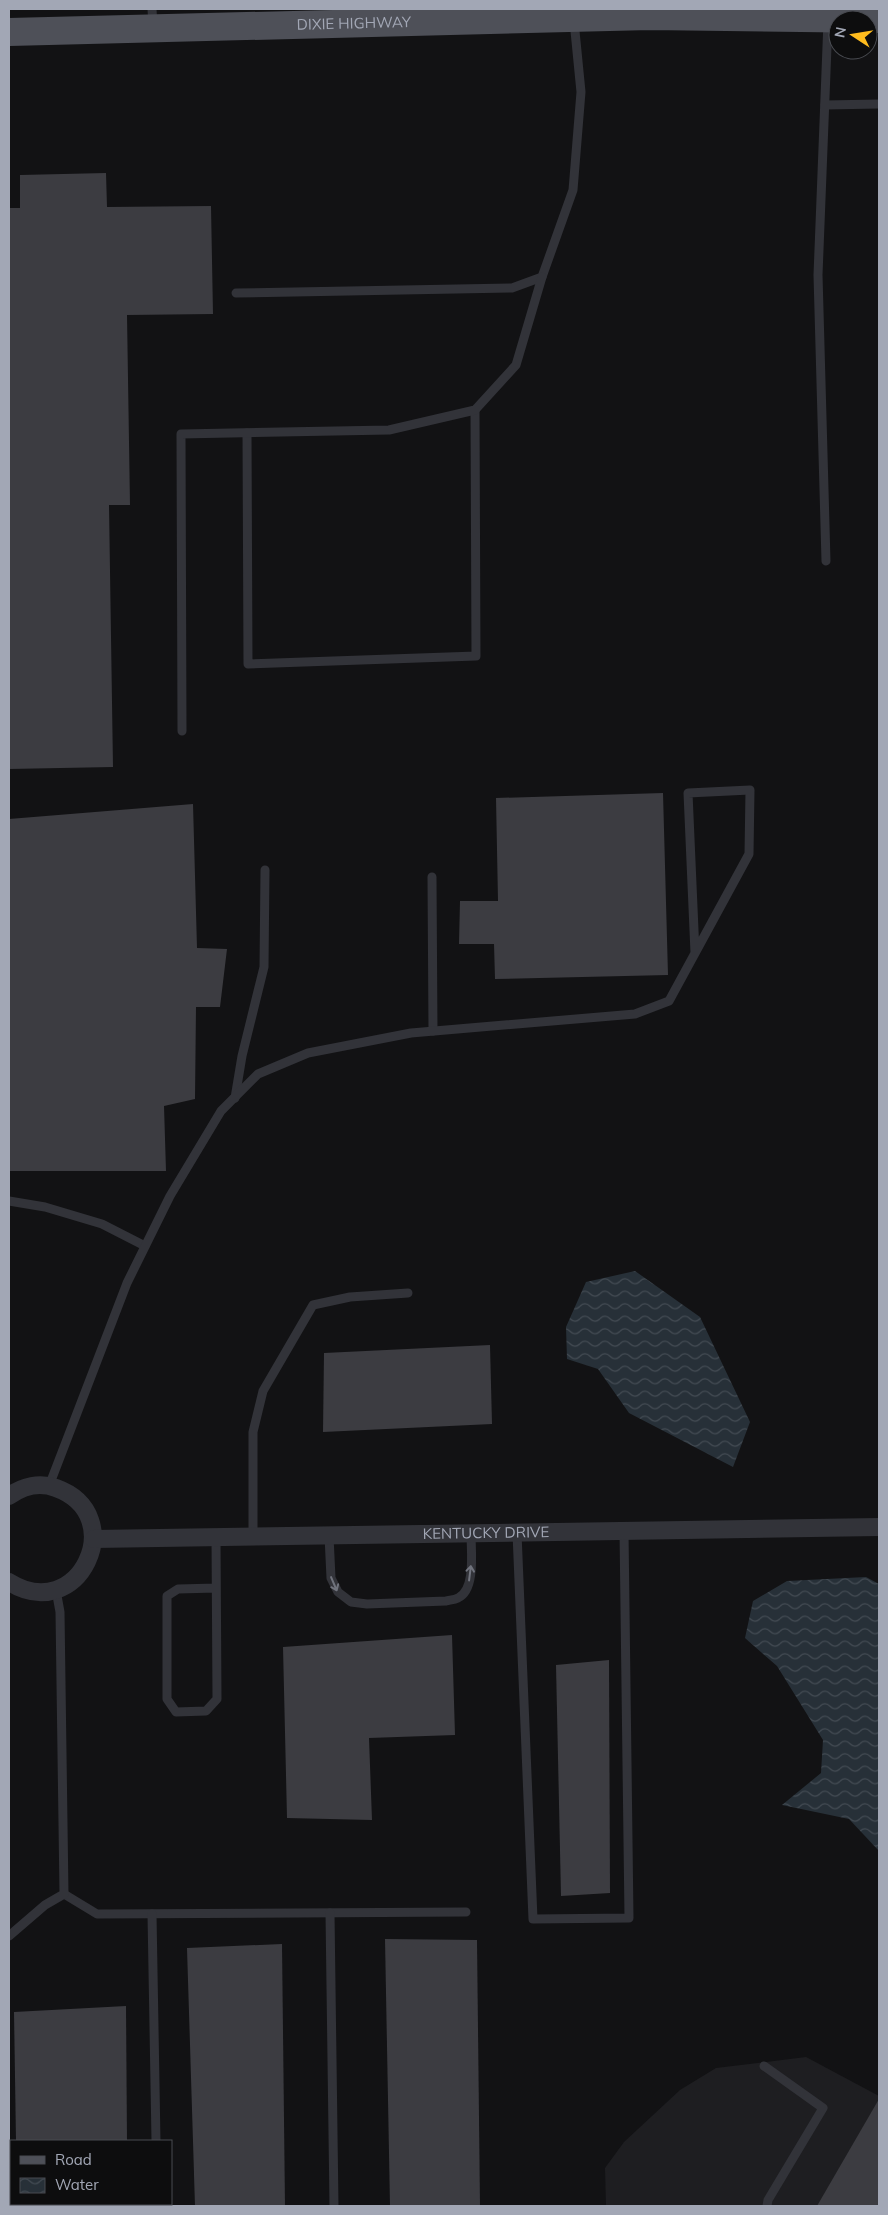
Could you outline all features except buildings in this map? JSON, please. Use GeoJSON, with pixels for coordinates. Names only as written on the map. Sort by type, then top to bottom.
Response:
{"type":"FeatureCollection","features":[{"type":"Feature","properties":{"kind":"main road","name":"DIXIE HIGHWAY"},"geometry":{"type":"LineString","coordinates":[[9,32],[153,19],[574,18],[650,12],[828,18]]}},
{"type":"Feature","properties":{"kind":"street"},"geometry":{"type":"LineString","coordinates":[[9,1496],[17,1490],[33,1486],[49,1486],[66,1492],[81,1504],[91,1521],[94,1540],[89,1561],[76,1580],[56,1590],[38,1593],[20,1589],[9,1582]]}},
{"type":"Feature","properties":{"kind":"street","name":"KENTUCKY DRIVE"},"geometry":{"type":"LineString","coordinates":[[94,1540],[879,1526]]}},
{"type":"Feature","properties":{"kind":"lane"},"geometry":{"type":"LineString","coordinates":[[182,731],[181,434],[389,430],[475,410],[516,365],[542,277],[574,190],[581,92],[574,18]]}},
{"type":"Feature","properties":{"kind":"lane"},"geometry":{"type":"LineString","coordinates":[[826,561],[818,275],[828,18]]}},
{"type":"Feature","properties":{"kind":"lane"},"geometry":{"type":"LineString","coordinates":[[824,105],[879,104]]}},
{"type":"Feature","properties":{"kind":"lane"},"geometry":{"type":"LineString","coordinates":[[236,293],[512,288],[542,277]]}},
{"type":"Feature","properties":{"kind":"lane"},"geometry":{"type":"LineString","coordinates":[[247,433],[248,664],[476,656],[475,410]]}},
{"type":"Feature","properties":{"kind":"lane"},"geometry":{"type":"LineString","coordinates":[[49,1486],[127,1283],[170,1196],[222,1111],[258,1074],[308,1053],[410,1032],[635,1014],[669,1001],[749,854],[750,790],[688,793],[695,953]]}},
{"type":"Feature","properties":{"kind":"lane"},"geometry":{"type":"LineString","coordinates":[[235,1098],[242,1056],[264,967],[265,870]]}},
{"type":"Feature","properties":{"kind":"lane"},"geometry":{"type":"LineString","coordinates":[[432,877],[433,1030]]}},
{"type":"Feature","properties":{"kind":"lane"},"geometry":{"type":"LineString","coordinates":[[9,1201],[45,1207],[102,1224],[145,1246]]}},
{"type":"Feature","properties":{"kind":"lane"},"geometry":{"type":"LineString","coordinates":[[253,1537],[253,1432],[263,1391],[313,1305],[350,1297],[408,1293]]}},
{"type":"Feature","properties":{"kind":"lane"},"geometry":{"type":"LineString","coordinates":[[517,1533],[533,1919],[629,1918],[624,1531]]}},
{"type":"Feature","properties":{"kind":"lane"},"geometry":{"type":"LineString","coordinates":[[329,1536],[331,1578],[338,1592],[351,1602],[367,1604],[446,1601],[458,1598],[466,1592],[471,1576],[471,1534]]}},
{"type":"Feature","properties":{"kind":"lane"},"geometry":{"type":"LineString","coordinates":[[216,1538],[217,1699],[206,1711],[176,1712],[167,1699],[167,1596],[178,1589],[216,1588]]}},
{"type":"Feature","properties":{"kind":"lane"},"geometry":{"type":"LineString","coordinates":[[56,1590],[60,1612],[64,1894]]}},
{"type":"Feature","properties":{"kind":"lane"},"geometry":{"type":"LineString","coordinates":[[64,1894],[97,1914],[466,1912]]}},
{"type":"Feature","properties":{"kind":"lane"},"geometry":{"type":"LineString","coordinates":[[9,1936],[45,1905],[64,1894]]}},
{"type":"Feature","properties":{"kind":"lane"},"geometry":{"type":"LineString","coordinates":[[330,1913],[334,2206]]}},
{"type":"Feature","properties":{"kind":"lane"},"geometry":{"type":"LineString","coordinates":[[152,1914],[156,2140]]}},
{"type":"Feature","properties":{"kind":"lane"},"geometry":{"type":"LineString","coordinates":[[764,2066],[823,2108],[768,2200],[767,2206]]}},
{"type":"Feature","properties":{"kind":"shaded area"},"geometry":{"type":"Polygon","coordinates":[[[806,2057],[879,2096],[879,2206],[606,2206],[605,2168],[624,2142],[680,2090],[716,2068],[806,2057]]]}},
{"type":"Feature","properties":{"kind":"water"},"geometry":{"type":"Polygon","coordinates":[[[635,1271],[700,1317],[750,1422],[733,1467],[629,1413],[598,1369],[567,1359],[566,1327],[586,1282],[635,1271]]]}},
{"type":"Feature","properties":{"kind":"water"},"geometry":{"type":"Polygon","coordinates":[[[866,1577],[879,1584],[879,1851],[849,1819],[782,1805],[821,1773],[823,1740],[777,1666],[745,1638],[753,1601],[787,1581],[866,1577]]]}}]}
